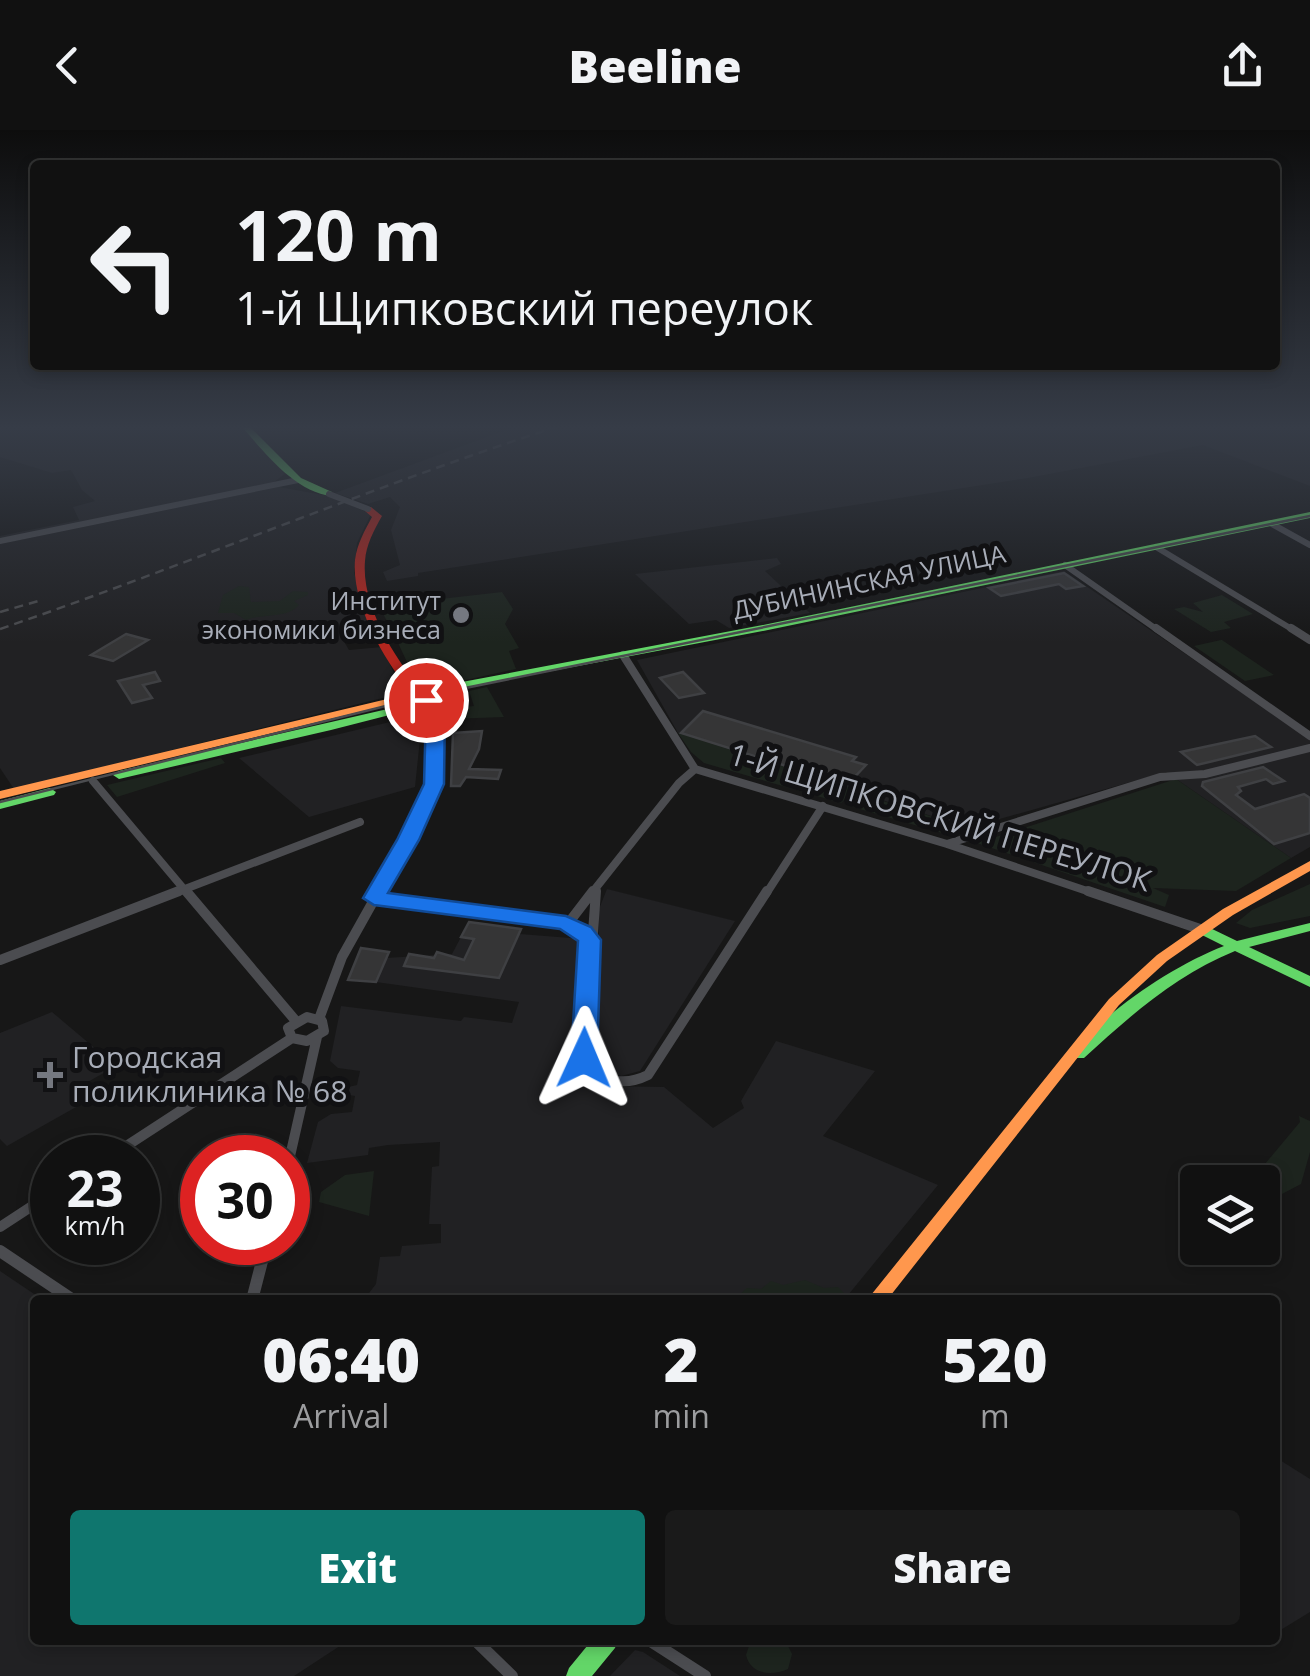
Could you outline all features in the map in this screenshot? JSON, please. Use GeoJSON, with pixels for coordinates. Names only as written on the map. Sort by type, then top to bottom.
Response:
{"type":"FeatureCollection","features":[{"type":"Feature","properties":{"kind":"main road"},"geometry":{"type":"LineString","coordinates":[[368,509],[377,516],[362,542],[362,581],[379,628],[422,694]]}},
{"type":"Feature","properties":{"kind":"main road","name":"ДУБИНИНСКАЯ УЛИЦА"},"geometry":{"type":"LineString","coordinates":[[0,795],[422,694],[1310,515]]}},
{"type":"Feature","properties":{"kind":"main road","name":"ДУБИНИНСКАЯ УЛИЦА"},"geometry":{"type":"LineString","coordinates":[[0,805],[327,728],[422,694]]}},
{"type":"Feature","properties":{"kind":"main road"},"geometry":{"type":"LineString","coordinates":[[880,1295],[1044,1087],[1140,976],[1203,930],[1310,865]]}},
{"type":"Feature","properties":{"kind":"main road"},"geometry":{"type":"LineString","coordinates":[[1044,1087],[1127,1010],[1186,968],[1233,944],[1310,927]]}},
{"type":"Feature","properties":{"kind":"main road"},"geometry":{"type":"LineString","coordinates":[[1203,930],[1310,982]]}},
{"type":"Feature","properties":{"kind":"main road"},"geometry":{"type":"LineString","coordinates":[[577,1676],[602,1645]]}},
{"type":"Feature","properties":{"kind":"street"},"geometry":{"type":"LineString","coordinates":[[0,541],[201,499]]}},
{"type":"Feature","properties":{"kind":"street"},"geometry":{"type":"LineString","coordinates":[[342,499],[368,509]]}},
{"type":"Feature","properties":{"kind":"street"},"geometry":{"type":"LineString","coordinates":[[1272,524],[1310,545]]}},
{"type":"Feature","properties":{"kind":"street"},"geometry":{"type":"LineString","coordinates":[[1156,547],[1310,640]]}},
{"type":"Feature","properties":{"kind":"street"},"geometry":{"type":"LineString","coordinates":[[1066,565],[1310,736]]}},
{"type":"Feature","properties":{"kind":"street"},"geometry":{"type":"LineString","coordinates":[[623,655],[695,768]]}},
{"type":"Feature","properties":{"kind":"street"},"geometry":{"type":"LineString","coordinates":[[318,1018],[335,972],[408,840],[434,784],[435,711],[422,694]]}},
{"type":"Feature","properties":{"kind":"street"},"geometry":{"type":"LineString","coordinates":[[947,844],[1160,777],[1204,774],[1310,748]]}},
{"type":"Feature","properties":{"kind":"street","name":"1-Й ЩИПКОВСКИЙ ПЕРЕУЛОК"},"geometry":{"type":"LineString","coordinates":[[566,923],[695,768],[947,844],[1203,930]]}},
{"type":"Feature","properties":{"kind":"street"},"geometry":{"type":"LineString","coordinates":[[93,781],[295,1020]]}},
{"type":"Feature","properties":{"kind":"street"},"geometry":{"type":"LineString","coordinates":[[596,890],[582,1048],[586,1065],[612,1080],[642,1079],[823,806]]}},
{"type":"Feature","properties":{"kind":"street"},"geometry":{"type":"LineString","coordinates":[[0,960],[360,822]]}},
{"type":"Feature","properties":{"kind":"street"},"geometry":{"type":"LineString","coordinates":[[374,898],[566,923],[590,940]]}},
{"type":"Feature","properties":{"kind":"street"},"geometry":{"type":"LineString","coordinates":[[292,1038],[288,1028],[295,1020],[318,1018]]}},
{"type":"Feature","properties":{"kind":"street"},"geometry":{"type":"LineString","coordinates":[[295,1135],[317,1037],[325,1027],[318,1018]]}},
{"type":"Feature","properties":{"kind":"street"},"geometry":{"type":"LineString","coordinates":[[143,1135],[292,1038],[307,1041],[317,1037]]}},
{"type":"Feature","properties":{"kind":"street"},"geometry":{"type":"LineString","coordinates":[[0,1228],[30,1208]]}},
{"type":"Feature","properties":{"kind":"street"},"geometry":{"type":"LineString","coordinates":[[0,1251],[66,1295]]}},
{"type":"Feature","properties":{"kind":"street"},"geometry":{"type":"LineString","coordinates":[[253,1295],[261,1265]]}},
{"type":"Feature","properties":{"kind":"street"},"geometry":{"type":"LineString","coordinates":[[480,1645],[512,1676]]}},
{"type":"Feature","properties":{"kind":"street"},"geometry":{"type":"LineString","coordinates":[[657,1645],[705,1676]]}},
{"type":"Feature","properties":{"kind":"shaded area"},"geometry":{"type":"Polygon","coordinates":[[[198,499],[0,540],[0,536],[79,520],[73,507],[95,501],[198,499]]]}},
{"type":"Feature","properties":{"kind":"shaded area"},"geometry":{"type":"Polygon","coordinates":[[[220,499],[336,499],[371,514],[357,543],[354,573],[374,633],[342,638],[349,650],[382,647],[403,693],[14,789],[0,768],[0,544],[220,499]]]}},
{"type":"Feature","properties":{"kind":"shaded area"},"geometry":{"type":"Polygon","coordinates":[[[353,499],[383,499],[368,504],[353,499]]]}},
{"type":"Feature","properties":{"kind":"shaded area"},"geometry":{"type":"Polygon","coordinates":[[[392,499],[892,499],[387,581],[383,572],[400,565],[391,530],[400,507],[392,499]]]}},
{"type":"Feature","properties":{"kind":"shaded area"},"geometry":{"type":"Polygon","coordinates":[[[777,558],[781,564],[765,571],[810,613],[729,628],[716,620],[689,624],[635,574],[777,558]]]}},
{"type":"Feature","properties":{"kind":"shaded area"},"geometry":{"type":"Polygon","coordinates":[[[1064,571],[1310,739],[1310,847],[1291,858],[1166,772],[968,828],[678,733],[637,660],[1064,571]]]}},
{"type":"Feature","properties":{"kind":"shaded area"},"geometry":{"type":"Polygon","coordinates":[[[239,586],[249,587],[251,602],[280,601],[293,591],[308,595],[294,601],[299,605],[282,614],[246,620],[234,613],[218,613],[223,595],[239,586]]]}},
{"type":"Feature","properties":{"kind":"shaded area"},"geometry":{"type":"Polygon","coordinates":[[[502,592],[513,609],[505,624],[519,648],[509,651],[516,669],[420,690],[392,630],[400,627],[397,622],[388,623],[379,606],[502,592]]]}},
{"type":"Feature","properties":{"kind":"shaded area"},"geometry":{"type":"Polygon","coordinates":[[[1222,595],[1253,614],[1224,622],[1231,628],[1211,632],[1174,609],[1184,607],[1203,612],[1193,603],[1222,595]]]}},
{"type":"Feature","properties":{"kind":"shaded area"},"geometry":{"type":"Polygon","coordinates":[[[1221,640],[1274,675],[1245,681],[1194,646],[1221,640]]]}},
{"type":"Feature","properties":{"kind":"shaded area"},"geometry":{"type":"Polygon","coordinates":[[[487,687],[504,717],[451,719],[450,709],[474,706],[469,691],[487,687]]]}},
{"type":"Feature","properties":{"kind":"shaded area"},"geometry":{"type":"Polygon","coordinates":[[[415,716],[422,720],[415,787],[309,817],[239,758],[415,716]]]}},
{"type":"Feature","properties":{"kind":"shaded area"},"geometry":{"type":"Polygon","coordinates":[[[678,733],[855,789],[841,803],[704,763],[678,733]]]}},
{"type":"Feature","properties":{"kind":"shaded area"},"geometry":{"type":"Polygon","coordinates":[[[221,758],[225,763],[117,797],[107,785],[221,758]]]}},
{"type":"Feature","properties":{"kind":"shaded area"},"geometry":{"type":"Polygon","coordinates":[[[1176,779],[1291,858],[1236,891],[1153,888],[1169,895],[1165,907],[977,843],[1176,779]]]}},
{"type":"Feature","properties":{"kind":"shaded area"},"geometry":{"type":"Polygon","coordinates":[[[864,795],[968,828],[942,833],[853,807],[864,795]]]}},
{"type":"Feature","properties":{"kind":"shaded area"},"geometry":{"type":"Polygon","coordinates":[[[1310,884],[1310,916],[1250,928],[1236,923],[1252,910],[1310,884]]]}},
{"type":"Feature","properties":{"kind":"shaded area"},"geometry":{"type":"Polygon","coordinates":[[[607,889],[735,921],[640,1071],[621,1076],[601,1068],[597,1062],[599,909],[607,889]]]}},
{"type":"Feature","properties":{"kind":"shaded area"},"geometry":{"type":"Polygon","coordinates":[[[469,922],[521,929],[520,934],[583,939],[579,950],[574,1049],[559,1059],[596,1086],[664,1087],[713,1128],[744,1108],[741,1101],[776,1041],[875,1071],[823,1136],[938,1185],[848,1295],[368,1295],[376,1284],[380,1257],[400,1256],[402,1246],[441,1243],[441,1224],[429,1224],[432,1167],[439,1166],[440,1142],[369,1148],[368,1155],[310,1163],[318,1122],[331,1114],[352,1112],[355,1096],[343,1094],[344,1088],[357,1085],[360,1071],[338,1068],[330,1061],[341,1006],[461,1021],[464,1017],[512,1023],[519,1002],[376,982],[386,958],[452,954],[469,922]]]}},
{"type":"Feature","properties":{"kind":"shaded area","name":"Городская поликлиника № 68"},"geometry":{"type":"Polygon","coordinates":[[[52,1012],[116,1066],[86,1083],[108,1089],[7,1146],[0,1139],[0,1033],[52,1012]]]}},
{"type":"Feature","properties":{"kind":"shaded area"},"geometry":{"type":"Polygon","coordinates":[[[1299,1116],[1310,1121],[1310,1152],[1301,1184],[1280,1195],[1280,1165],[1265,1164],[1300,1122],[1299,1116]]]}},
{"type":"Feature","properties":{"kind":"shaded area"},"geometry":{"type":"Polygon","coordinates":[[[374,1171],[369,1216],[319,1202],[321,1192],[345,1175],[374,1171]]]}},
{"type":"Feature","properties":{"kind":"shaded area"},"geometry":{"type":"Polygon","coordinates":[[[0,1271],[36,1295],[30,1295],[30,1645],[341,1645],[294,1676],[0,1676],[0,1271]]]}},
{"type":"Feature","properties":{"kind":"shaded area"},"geometry":{"type":"Polygon","coordinates":[[[805,1280],[824,1288],[838,1287],[845,1294],[739,1295],[747,1288],[761,1289],[771,1281],[783,1285],[805,1280]]]}},
{"type":"Feature","properties":{"kind":"shaded area"},"geometry":{"type":"Polygon","coordinates":[[[1280,1460],[1310,1479],[1310,1612],[1280,1630],[1280,1460]]]}},
{"type":"Feature","properties":{"kind":"shaded area"},"geometry":{"type":"Polygon","coordinates":[[[749,1645],[788,1645],[792,1654],[788,1669],[775,1673],[752,1667],[746,1655],[749,1645]]]}},
{"type":"Feature","properties":{"kind":"shaded area"},"geometry":{"type":"Polygon","coordinates":[[[635,1650],[643,1652],[680,1676],[610,1676],[635,1650]]]}},
{"type":"Feature","properties":{"kind":"building"},"geometry":{"type":"Polygon","coordinates":[[[1064,573],[1083,586],[1066,589],[1059,584],[1001,596],[989,588],[1064,573]]]}},
{"type":"Feature","properties":{"kind":"building"},"geometry":{"type":"Polygon","coordinates":[[[126,634],[148,640],[113,661],[91,655],[126,634]]]}},
{"type":"Feature","properties":{"kind":"building"},"geometry":{"type":"Polygon","coordinates":[[[155,672],[160,681],[143,685],[152,698],[132,703],[118,681],[155,672]]]}},
{"type":"Feature","properties":{"kind":"building"},"geometry":{"type":"Polygon","coordinates":[[[683,672],[704,693],[679,698],[660,678],[683,672]]]}},
{"type":"Feature","properties":{"kind":"building"},"geometry":{"type":"Polygon","coordinates":[[[703,711],[856,757],[852,761],[866,765],[847,785],[681,733],[703,711]]]}},
{"type":"Feature","properties":{"kind":"building"},"geometry":{"type":"Polygon","coordinates":[[[482,731],[469,769],[501,770],[498,779],[466,777],[460,786],[451,786],[453,733],[482,731]]]}},
{"type":"Feature","properties":{"kind":"building"},"geometry":{"type":"Polygon","coordinates":[[[1255,736],[1271,747],[1197,765],[1181,752],[1255,736]]]}},
{"type":"Feature","properties":{"kind":"building"},"geometry":{"type":"Polygon","coordinates":[[[1263,767],[1284,781],[1273,784],[1266,779],[1238,787],[1241,791],[1236,795],[1255,809],[1304,794],[1310,798],[1310,833],[1274,844],[1202,786],[1203,782],[1263,767]]]}},
{"type":"Feature","properties":{"kind":"building"},"geometry":{"type":"Polygon","coordinates":[[[469,922],[521,929],[499,978],[404,966],[409,954],[434,958],[437,952],[464,960],[474,939],[461,937],[469,922]]]}},
{"type":"Feature","properties":{"kind":"building"},"geometry":{"type":"Polygon","coordinates":[[[361,948],[389,952],[376,982],[348,980],[361,948]]]}},
{"type":"Feature","properties":{"kind":"tram line"},"geometry":{"type":"LineString","coordinates":[[0,802],[426,696],[1310,516]]}},
{"type":"Feature","properties":{"kind":"railway"},"geometry":{"type":"LineString","coordinates":[[0,629],[352,499]]}},
{"type":"Feature","properties":{"kind":"railway"},"geometry":{"type":"LineString","coordinates":[[0,612],[42,600]]}},
{"type":"Feature","properties":{"kind":"traffic: fast"},"geometry":{"type":"LineString","coordinates":[[446,688],[768,627],[1310,515]]}},
{"type":"Feature","properties":{"kind":"traffic: fast"},"geometry":{"type":"LineString","coordinates":[[119,775],[327,728],[409,707],[432,695]]}},
{"type":"Feature","properties":{"kind":"traffic: fast"},"geometry":{"type":"LineString","coordinates":[[0,805],[50,792]]}},
{"type":"Feature","properties":{"kind":"traffic: fast"},"geometry":{"type":"LineString","coordinates":[[1079,1054],[1133,1005],[1183,970],[1239,945],[1310,927]]}},
{"type":"Feature","properties":{"kind":"traffic: fast"},"geometry":{"type":"LineString","coordinates":[[1203,930],[1310,982]]}},
{"type":"Feature","properties":{"kind":"traffic: fast"},"geometry":{"type":"LineString","coordinates":[[577,1676],[603,1645]]}},
{"type":"Feature","properties":{"kind":"traffic: slow"},"geometry":{"type":"LineString","coordinates":[[0,795],[446,688]]}},
{"type":"Feature","properties":{"kind":"traffic: slow"},"geometry":{"type":"LineString","coordinates":[[880,1295],[1114,1002],[1162,958],[1228,912],[1310,865]]}},
{"type":"Feature","properties":{"kind":"traffic: jam"},"geometry":{"type":"LineString","coordinates":[[368,509],[377,516],[360,562],[366,601],[390,655],[421,697]]}},
{"type":"Feature","properties":{"kind":"place","name":"Институт экономики бизнеса"},"geometry":{"type":"Point","coordinates":[461,615]}},
{"type":"Feature","properties":{"kind":"place","name":"Городская поликлиника № 68"},"geometry":{"type":"Point","coordinates":[50,1075]}},
{"type":"Feature","properties":{"kind":"route"},"geometry":{"type":"LineString","coordinates":[[426,700],[435,711],[434,784],[408,840],[374,898],[566,923],[583,932],[590,940],[584,1058]]}}]}
